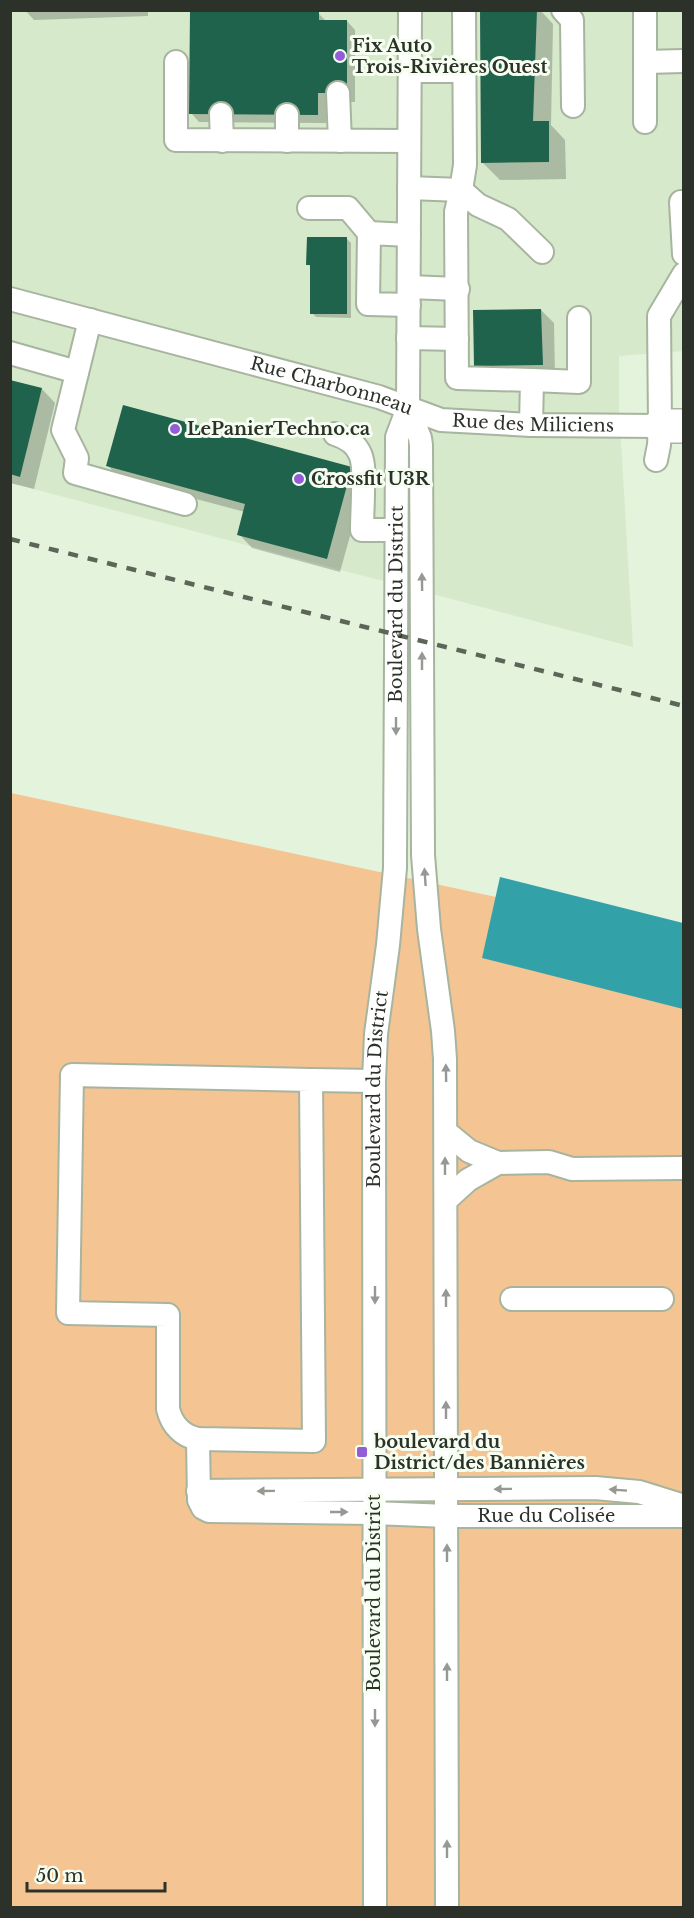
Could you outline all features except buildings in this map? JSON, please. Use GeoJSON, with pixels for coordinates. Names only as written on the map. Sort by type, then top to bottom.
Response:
{"type":"FeatureCollection","features":[{"type":"Feature","properties":{"kind":"street","name":"Rue Charbonneau"},"geometry":{"type":"LineString","coordinates":[[10,299],[380,397],[408,408],[410,10]]}},
{"type":"Feature","properties":{"kind":"street"},"geometry":{"type":"LineString","coordinates":[[464,10],[465,165],[456,212],[457,378],[579,382],[579,318]]}},
{"type":"Feature","properties":{"kind":"street"},"geometry":{"type":"LineString","coordinates":[[563,10],[572,20],[573,106]]}},
{"type":"Feature","properties":{"kind":"street"},"geometry":{"type":"LineString","coordinates":[[645,10],[645,122]]}},
{"type":"Feature","properties":{"kind":"street"},"geometry":{"type":"LineString","coordinates":[[645,62],[684,61]]}},
{"type":"Feature","properties":{"kind":"street"},"geometry":{"type":"LineString","coordinates":[[176,62],[176,140],[409,141]]}},
{"type":"Feature","properties":{"kind":"street"},"geometry":{"type":"LineString","coordinates":[[409,71],[465,71]]}},
{"type":"Feature","properties":{"kind":"street"},"geometry":{"type":"LineString","coordinates":[[338,93],[340,141]]}},
{"type":"Feature","properties":{"kind":"street"},"geometry":{"type":"LineString","coordinates":[[221,114],[222,141]]}},
{"type":"Feature","properties":{"kind":"street"},"geometry":{"type":"LineString","coordinates":[[287,115],[288,141]]}},
{"type":"Feature","properties":{"kind":"street"},"geometry":{"type":"LineString","coordinates":[[409,188],[461,190],[478,205],[508,219],[542,252]]}},
{"type":"Feature","properties":{"kind":"street"},"geometry":{"type":"LineString","coordinates":[[681,202],[684,254]]}},
{"type":"Feature","properties":{"kind":"street"},"geometry":{"type":"LineString","coordinates":[[309,208],[348,208],[360,245],[358,283],[368,304],[458,289]]}},
{"type":"Feature","properties":{"kind":"street"},"geometry":{"type":"LineString","coordinates":[[360,245],[409,235]]}},
{"type":"Feature","properties":{"kind":"street"},"geometry":{"type":"LineString","coordinates":[[656,460],[672,426],[659,316],[684,274]]}},
{"type":"Feature","properties":{"kind":"street"},"geometry":{"type":"LineString","coordinates":[[90,320],[63,429],[77,458],[75,473],[185,504]]}},
{"type":"Feature","properties":{"kind":"street"},"geometry":{"type":"LineString","coordinates":[[408,338],[457,339]]}},
{"type":"Feature","properties":{"kind":"street"},"geometry":{"type":"LineString","coordinates":[[10,353],[77,372]]}},
{"type":"Feature","properties":{"kind":"street"},"geometry":{"type":"LineString","coordinates":[[531,424],[532,380]]}},
{"type":"Feature","properties":{"kind":"street","name":"Rue des Miliciens"},"geometry":{"type":"LineString","coordinates":[[408,408],[441,420],[672,426]]}},
{"type":"Feature","properties":{"kind":"street","name":"Boulevard du District"},"geometry":{"type":"LineString","coordinates":[[375,1908],[374,1081],[376,1034],[390,930],[395,868],[397,437],[408,408]]}},
{"type":"Feature","properties":{"kind":"street","name":"Boulevard du District"},"geometry":{"type":"LineString","coordinates":[[408,408],[421,445],[423,855],[429,929],[444,1041],[447,1908]]}},
{"type":"Feature","properties":{"kind":"street"},"geometry":{"type":"LineString","coordinates":[[335,434],[352,442],[359,451],[363,463],[362,530],[396,530]]}},
{"type":"Feature","properties":{"kind":"street"},"geometry":{"type":"LineString","coordinates":[[311,1080],[314,1441],[198,1439],[181,1432],[171,1420],[168,1409],[168,1315],[68,1313],[72,1075],[374,1081]]}},
{"type":"Feature","properties":{"kind":"street"},"geometry":{"type":"LineString","coordinates":[[446,1132],[469,1151],[498,1163],[549,1162],[572,1169],[684,1168]]}},
{"type":"Feature","properties":{"kind":"street"},"geometry":{"type":"LineString","coordinates":[[446,1200],[468,1180],[498,1163]]}},
{"type":"Feature","properties":{"kind":"street"},"geometry":{"type":"LineString","coordinates":[[512,1299],[662,1299]]}},
{"type":"Feature","properties":{"kind":"street"},"geometry":{"type":"LineString","coordinates":[[198,1439],[199,1503],[208,1511],[225,1502],[374,1502]]}},
{"type":"Feature","properties":{"kind":"street","name":"Rue du Colisée"},"geometry":{"type":"LineString","coordinates":[[374,1502],[413,1490],[618,1489],[646,1493],[684,1506]]}},
{"type":"Feature","properties":{"kind":"street","name":"Rue du Colisée"},"geometry":{"type":"LineString","coordinates":[[374,1502],[410,1515],[684,1516]]}},
{"type":"Feature","properties":{"kind":"shaded area"},"geometry":{"type":"Polygon","coordinates":[[[10,11],[683,11],[683,351],[619,356],[619,407],[633,647],[11,483],[10,11]]]}},
{"type":"Feature","properties":{"kind":"shaded area"},"geometry":{"type":"Polygon","coordinates":[[[11,793],[683,937],[683,1907],[11,1908],[11,793]]]}},
{"type":"Feature","properties":{"kind":"water"},"geometry":{"type":"Polygon","coordinates":[[[500,877],[683,923],[683,1009],[482,958],[500,877]]]}},
{"type":"Feature","properties":{"kind":"railway"},"geometry":{"type":"LineString","coordinates":[[10,539],[684,706]]}},
{"type":"Feature","properties":{"kind":"place","name":"Fix Auto Trois-Rivières Ouest"},"geometry":{"type":"Point","coordinates":[340,56]}},
{"type":"Feature","properties":{"kind":"place","name":"LePanierTechno.ca"},"geometry":{"type":"Point","coordinates":[175,429]}},
{"type":"Feature","properties":{"kind":"place","name":"Crossfit U3R"},"geometry":{"type":"Point","coordinates":[299,479]}},
{"type":"Feature","properties":{"kind":"place","name":"boulevard du District/des Bannières"},"geometry":{"type":"Point","coordinates":[362,1452]}}]}
